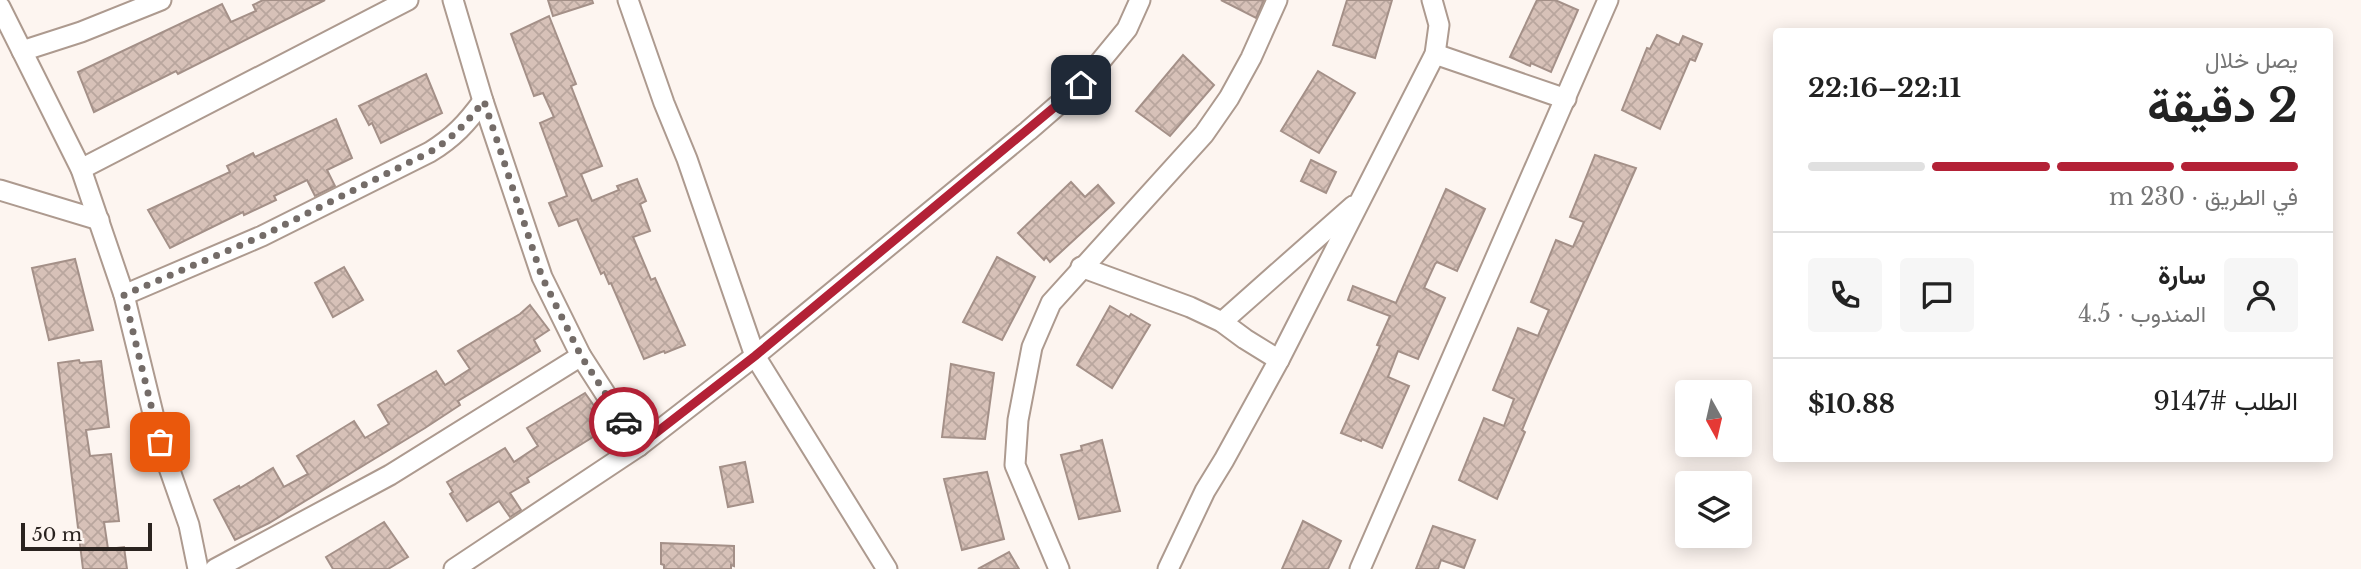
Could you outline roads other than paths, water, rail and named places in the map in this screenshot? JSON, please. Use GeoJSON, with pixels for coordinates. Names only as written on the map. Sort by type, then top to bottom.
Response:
{"type":"FeatureCollection","features":[{"type":"Feature","properties":{"kind":"street"},"geometry":{"type":"LineString","coordinates":[[22,51],[81,32],[162,0]]}},
{"type":"Feature","properties":{"kind":"street"},"geometry":{"type":"LineString","coordinates":[[81,169],[408,0]]}},
{"type":"Feature","properties":{"kind":"street"},"geometry":{"type":"LineString","coordinates":[[453,0],[542,277],[581,356],[639,446]]}},
{"type":"Feature","properties":{"kind":"street"},"geometry":{"type":"LineString","coordinates":[[628,0],[687,159],[755,356],[887,569]]}},
{"type":"Feature","properties":{"kind":"street"},"geometry":{"type":"LineString","coordinates":[[454,569],[639,446],[755,356],[1081,85],[1126,29],[1140,0]]}},
{"type":"Feature","properties":{"kind":"street"},"geometry":{"type":"LineString","coordinates":[[1059,569],[1014,465],[1018,420],[1032,347],[1051,303],[1204,134],[1229,98],[1251,58],[1277,0]]}},
{"type":"Feature","properties":{"kind":"street"},"geometry":{"type":"LineString","coordinates":[[1168,569],[1205,491],[1279,359],[1435,54],[1439,25],[1432,0]]}},
{"type":"Feature","properties":{"kind":"street"},"geometry":{"type":"LineString","coordinates":[[1360,569],[1608,0]]}},
{"type":"Feature","properties":{"kind":"street"},"geometry":{"type":"LineString","coordinates":[[0,7],[81,169],[99,220],[124,295],[160,442],[189,525],[198,569]]}},
{"type":"Feature","properties":{"kind":"street"},"geometry":{"type":"LineString","coordinates":[[1435,54],[1566,99]]}},
{"type":"Feature","properties":{"kind":"street"},"geometry":{"type":"LineString","coordinates":[[124,295],[262,236],[430,152],[451,139],[484,101]]}},
{"type":"Feature","properties":{"kind":"street"},"geometry":{"type":"LineString","coordinates":[[0,190],[99,220]]}},
{"type":"Feature","properties":{"kind":"street"},"geometry":{"type":"LineString","coordinates":[[1222,322],[1362,199]]}},
{"type":"Feature","properties":{"kind":"street"},"geometry":{"type":"LineString","coordinates":[[1081,267],[1190,307],[1222,322],[1279,359]]}},
{"type":"Feature","properties":{"kind":"street"},"geometry":{"type":"LineString","coordinates":[[215,569],[390,475],[581,356]]}}]}
